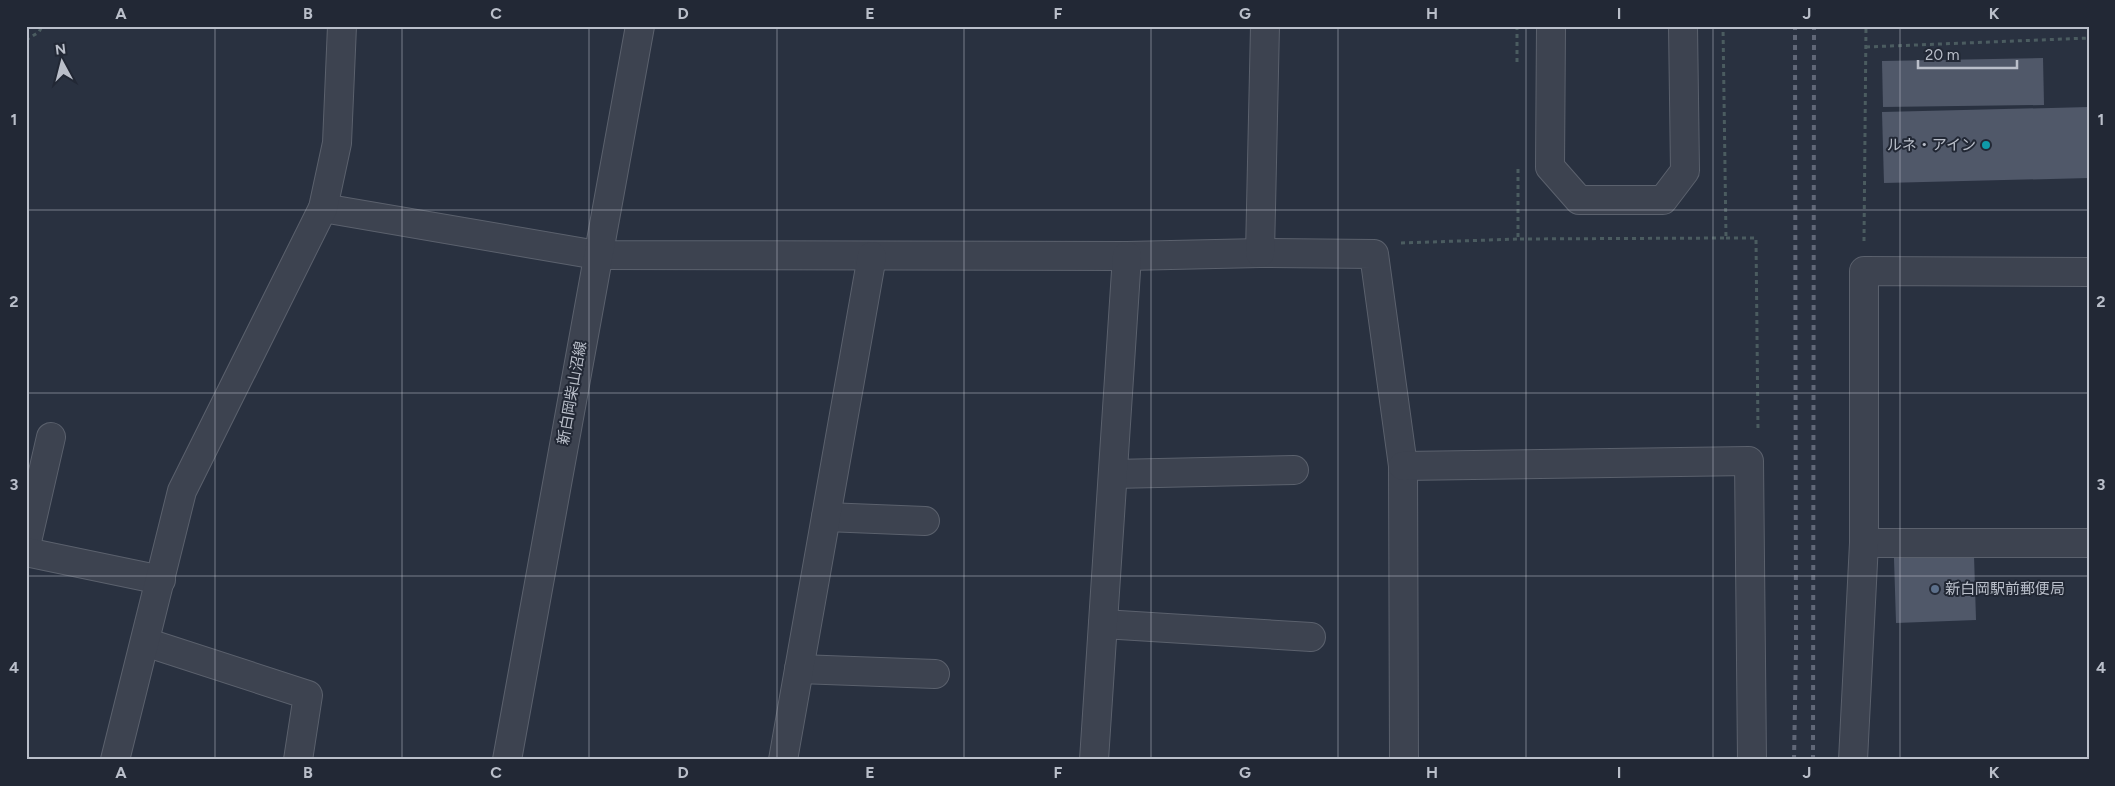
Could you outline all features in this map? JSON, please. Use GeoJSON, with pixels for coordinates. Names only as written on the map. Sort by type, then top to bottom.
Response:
{"type":"FeatureCollection","features":[{"type":"Feature","properties":{"kind":"street"},"geometry":{"type":"LineString","coordinates":[[115,760],[182,491],[323,208],[337,143],[342,26]]}},
{"type":"Feature","properties":{"kind":"street","name":"新白岡柴山沼線"},"geometry":{"type":"LineString","coordinates":[[506,760],[640,26]]}},
{"type":"Feature","properties":{"kind":"street"},"geometry":{"type":"LineString","coordinates":[[1260,253],[1265,26]]}},
{"type":"Feature","properties":{"kind":"street"},"geometry":{"type":"LineString","coordinates":[[1551,26],[1550,167],[1579,200],[1662,200],[1685,171],[1683,26]]}},
{"type":"Feature","properties":{"kind":"street"},"geometry":{"type":"LineString","coordinates":[[323,208],[597,255],[1127,256],[1260,253],[1374,254],[1404,466],[1404,760]]}},
{"type":"Feature","properties":{"kind":"street"},"geometry":{"type":"LineString","coordinates":[[789,759],[799,669],[872,256]]}},
{"type":"Feature","properties":{"kind":"street"},"geometry":{"type":"LineString","coordinates":[[1094,760],[1127,256]]}},
{"type":"Feature","properties":{"kind":"street"},"geometry":{"type":"LineString","coordinates":[[1853,760],[1864,543],[1864,271],[2089,272]]}},
{"type":"Feature","properties":{"kind":"street"},"geometry":{"type":"LineString","coordinates":[[26,546],[51,437]]}},
{"type":"Feature","properties":{"kind":"street"},"geometry":{"type":"LineString","coordinates":[[1404,466],[1748,461],[1752,760]]}},
{"type":"Feature","properties":{"kind":"street"},"geometry":{"type":"LineString","coordinates":[[1113,474],[1294,470]]}},
{"type":"Feature","properties":{"kind":"street"},"geometry":{"type":"LineString","coordinates":[[826,516],[926,521]]}},
{"type":"Feature","properties":{"kind":"street"},"geometry":{"type":"LineString","coordinates":[[1864,543],[2089,543]]}},
{"type":"Feature","properties":{"kind":"street"},"geometry":{"type":"LineString","coordinates":[[26,552],[161,580]]}},
{"type":"Feature","properties":{"kind":"street"},"geometry":{"type":"LineString","coordinates":[[1103,624],[1311,638]]}},
{"type":"Feature","properties":{"kind":"street"},"geometry":{"type":"LineString","coordinates":[[145,642],[308,695],[298,760]]}},
{"type":"Feature","properties":{"kind":"street"},"geometry":{"type":"LineString","coordinates":[[799,669],[935,674]]}},
{"type":"Feature","properties":{"kind":"path"},"geometry":{"type":"LineString","coordinates":[[26,40],[40,32],[42,26]]}},
{"type":"Feature","properties":{"kind":"path"},"geometry":{"type":"LineString","coordinates":[[1864,271],[1866,26]]}},
{"type":"Feature","properties":{"kind":"path"},"geometry":{"type":"LineString","coordinates":[[1866,47],[2089,38]]}},
{"type":"Feature","properties":{"kind":"path"},"geometry":{"type":"LineString","coordinates":[[1374,254],[1400,243],[1518,238]]}},
{"type":"Feature","properties":{"kind":"path"},"geometry":{"type":"LineString","coordinates":[[1726,238],[1756,238],[1758,446],[1748,461]]}},
{"type":"Feature","properties":{"kind":"building"},"geometry":{"type":"Polygon","coordinates":[[[2043,58],[2044,105],[1883,107],[1882,61],[2043,58]]]}},
{"type":"Feature","properties":{"kind":"building","name":"ルネ・アイン"},"geometry":{"type":"Polygon","coordinates":[[[2089,107],[2089,178],[1884,183],[1882,112],[2089,107]]]}},
{"type":"Feature","properties":{"kind":"building","name":"新白岡駅前郵便局"},"geometry":{"type":"Polygon","coordinates":[[[1974,555],[1976,620],[1896,623],[1894,558],[1974,555]]]}},
{"type":"Feature","properties":{"kind":"railway"},"geometry":{"type":"LineString","coordinates":[[1794,760],[1796,650],[1795,26]]}},
{"type":"Feature","properties":{"kind":"railway"},"geometry":{"type":"LineString","coordinates":[[1813,760],[1814,26]]}},
{"type":"Feature","properties":{"kind":"place","name":"ルネ・アイン"},"geometry":{"type":"Point","coordinates":[1986,145]}},
{"type":"Feature","properties":{"kind":"place","name":"新白岡駅前郵便局"},"geometry":{"type":"Point","coordinates":[1935,589]}}]}
